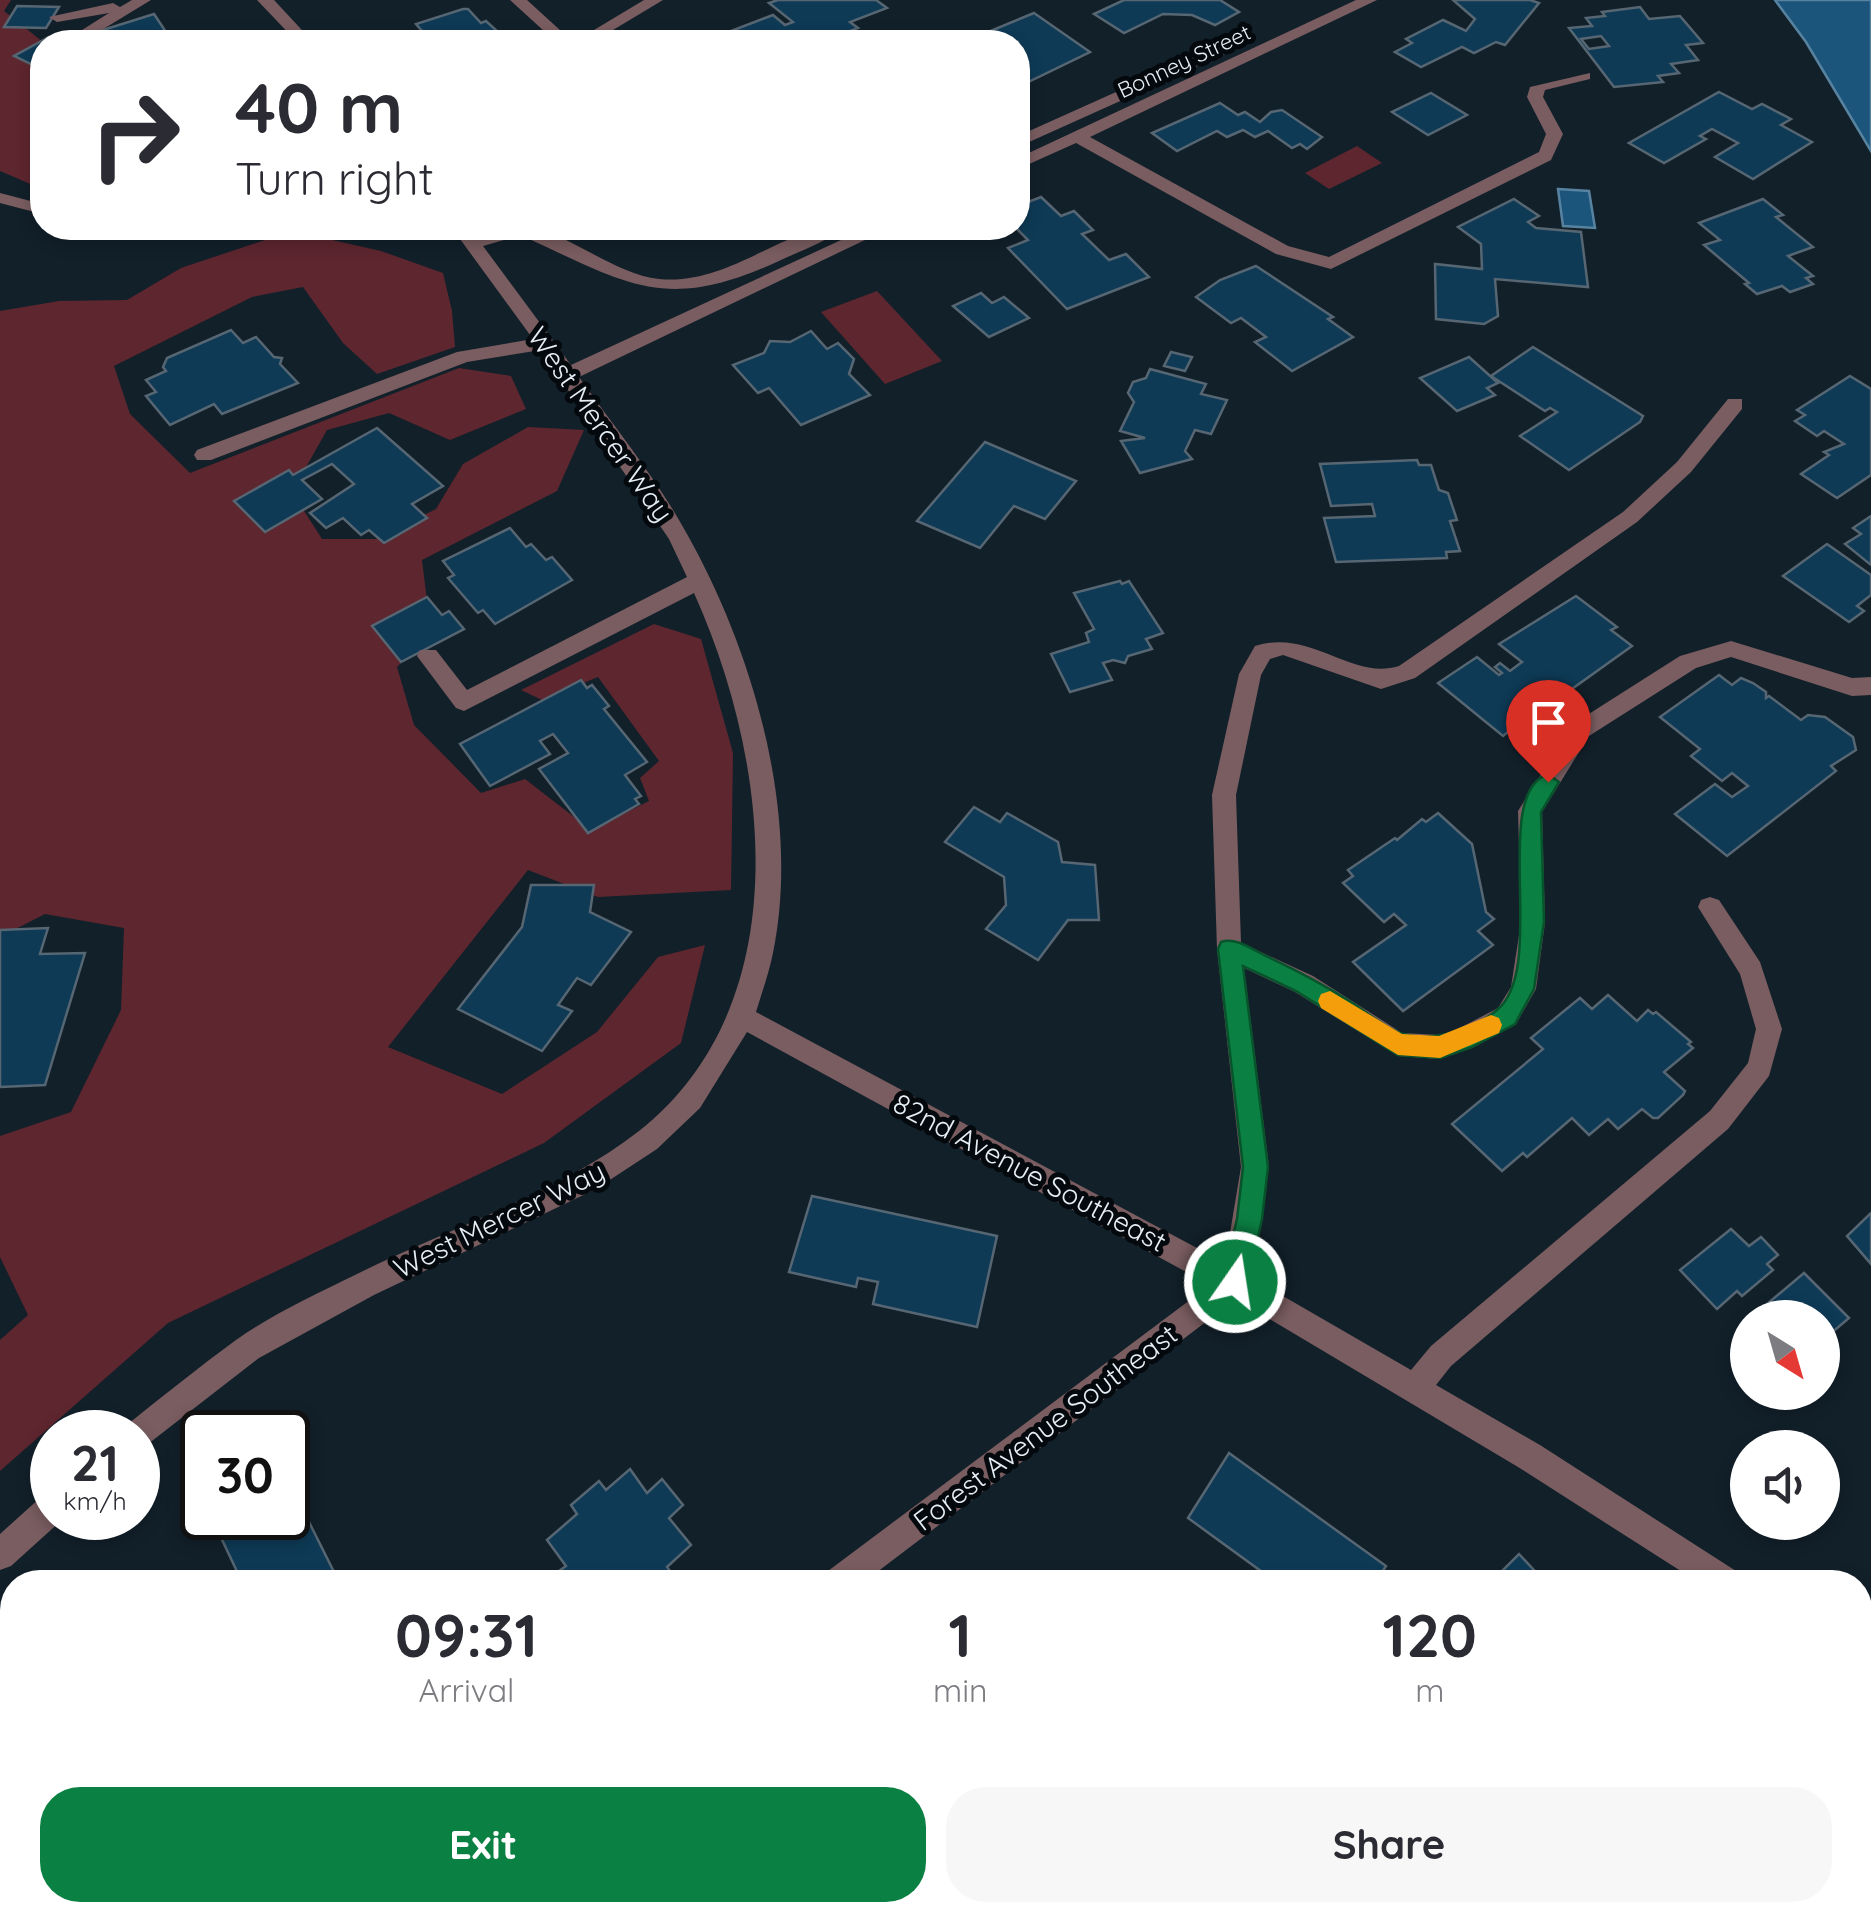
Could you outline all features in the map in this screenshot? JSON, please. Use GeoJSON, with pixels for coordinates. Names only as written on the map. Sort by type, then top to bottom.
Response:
{"type":"FeatureCollection","features":[{"type":"Feature","properties":{"kind":"street"},"geometry":{"type":"LineString","coordinates":[[265,0],[294,30]]}},
{"type":"Feature","properties":{"kind":"street"},"geometry":{"type":"LineString","coordinates":[[518,0],[551,30]]}},
{"type":"Feature","properties":{"kind":"street"},"geometry":{"type":"LineString","coordinates":[[603,30],[655,0]]}},
{"type":"Feature","properties":{"kind":"street"},"geometry":{"type":"LineString","coordinates":[[1030,137],[1334,0]]}},
{"type":"Feature","properties":{"kind":"street","name":"Bonney Street"},"geometry":{"type":"LineString","coordinates":[[1030,158],[1369,0]]}},
{"type":"Feature","properties":{"kind":"street"},"geometry":{"type":"LineString","coordinates":[[57,17],[136,3]]}},
{"type":"Feature","properties":{"kind":"street"},"geometry":{"type":"LineString","coordinates":[[91,30],[136,3]]}},
{"type":"Feature","properties":{"kind":"street"},"geometry":{"type":"LineString","coordinates":[[1076,136],[1282,250],[1331,262],[1545,156],[1555,146],[1556,134],[1534,97],[1538,87],[1584,76]]}},
{"type":"Feature","properties":{"kind":"street"},"geometry":{"type":"LineString","coordinates":[[0,198],[30,206]]}},
{"type":"Feature","properties":{"kind":"street","name":"West Mercer Way"},"geometry":{"type":"LineString","coordinates":[[160,1417],[249,1348],[396,1270],[586,1180],[648,1140],[691,1099],[742,1017],[761,951],[768,871],[762,771],[732,653],[678,536],[476,240]]}},
{"type":"Feature","properties":{"kind":"street"},"geometry":{"type":"LineString","coordinates":[[548,240],[661,285],[706,280],[807,240]]}},
{"type":"Feature","properties":{"kind":"street"},"geometry":{"type":"LineString","coordinates":[[568,374],[854,240]]}},
{"type":"Feature","properties":{"kind":"street"},"geometry":{"type":"LineString","coordinates":[[204,456],[464,356],[546,343]]}},
{"type":"Feature","properties":{"kind":"street"},"geometry":{"type":"LineString","coordinates":[[1235,1282],[1255,1167],[1229,949],[1224,795],[1250,674],[1263,652],[1283,646],[1382,680],[1406,672],[1630,518],[1684,467],[1735,404]]}},
{"type":"Feature","properties":{"kind":"street"},"geometry":{"type":"LineString","coordinates":[[428,656],[464,702],[698,581]]}},
{"type":"Feature","properties":{"kind":"street"},"geometry":{"type":"LineString","coordinates":[[1229,949],[1304,984],[1398,1044],[1440,1047],[1464,1040],[1507,1016],[1522,989],[1533,922],[1530,810],[1580,730],[1688,662],[1731,649],[1852,687],[1871,686]]}},
{"type":"Feature","properties":{"kind":"street"},"geometry":{"type":"LineString","coordinates":[[1415,1388],[1441,1356],[1719,1120],[1760,1068],[1769,1029],[1751,970],[1710,907]]}},
{"type":"Feature","properties":{"kind":"street","name":"82nd Avenue Southeast"},"geometry":{"type":"LineString","coordinates":[[742,1017],[1235,1282],[1529,1456],[1706,1570]]}},
{"type":"Feature","properties":{"kind":"street","name":"Forest Avenue Southeast"},"geometry":{"type":"LineString","coordinates":[[855,1570],[1235,1282]]}},
{"type":"Feature","properties":{"kind":"street"},"geometry":{"type":"LineString","coordinates":[[0,1555],[30,1528]]}},
{"type":"Feature","properties":{"kind":"shaded area"},"geometry":{"type":"Polygon","coordinates":[[[0,0],[11,0],[4,11],[30,32],[30,184],[0,171],[0,0]]]}},
{"type":"Feature","properties":{"kind":"shaded area"},"geometry":{"type":"Polygon","coordinates":[[[1357,146],[1382,163],[1329,189],[1305,173],[1357,146]]]}},
{"type":"Feature","properties":{"kind":"shaded area"},"geometry":{"type":"Polygon","coordinates":[[[265,240],[332,240],[381,251],[443,273],[455,347],[377,374],[343,343],[303,287],[252,297],[114,366],[130,414],[190,473],[459,368],[511,376],[526,409],[450,440],[389,413],[327,430],[292,492],[322,539],[376,539],[436,509],[463,464],[528,427],[584,430],[557,491],[422,560],[431,633],[397,667],[414,725],[481,793],[525,779],[591,830],[649,801],[640,778],[659,761],[598,677],[542,700],[521,690],[654,624],[701,639],[733,753],[731,890],[598,897],[528,870],[388,1047],[502,1094],[597,1032],[658,957],[705,945],[681,1043],[544,1143],[168,1323],[69,1410],[30,1410],[30,1445],[0,1471],[0,1340],[28,1315],[0,1257],[0,1136],[71,1112],[121,1010],[124,928],[45,914],[0,937],[0,311],[59,301],[127,300],[181,268],[265,240]]]}},
{"type":"Feature","properties":{"kind":"shaded area"},"geometry":{"type":"Polygon","coordinates":[[[877,291],[942,361],[885,384],[821,312],[877,291]]]}},
{"type":"Feature","properties":{"kind":"water"},"geometry":{"type":"Polygon","coordinates":[[[1775,0],[1871,0],[1871,151],[1806,42],[1775,0]]]}},
{"type":"Feature","properties":{"kind":"water"},"geometry":{"type":"Polygon","coordinates":[[[1558,189],[1589,191],[1595,228],[1563,226],[1558,189]]]}},
{"type":"Feature","properties":{"kind":"building"},"geometry":{"type":"Polygon","coordinates":[[[876,0],[887,8],[850,22],[858,28],[853,30],[734,30],[773,15],[785,25],[793,22],[769,3],[876,0]]]}},
{"type":"Feature","properties":{"kind":"building"},"geometry":{"type":"Polygon","coordinates":[[[1124,0],[1220,0],[1239,12],[1215,25],[1192,15],[1163,14],[1124,33],[1094,14],[1124,0]]]}},
{"type":"Feature","properties":{"kind":"building"},"geometry":{"type":"Polygon","coordinates":[[[1453,0],[1539,3],[1505,45],[1496,42],[1474,53],[1462,47],[1421,67],[1395,52],[1412,43],[1406,39],[1443,20],[1466,31],[1475,19],[1453,0]]]}},
{"type":"Feature","properties":{"kind":"building"},"geometry":{"type":"Polygon","coordinates":[[[17,6],[59,7],[46,28],[4,27],[17,6]]]}},
{"type":"Feature","properties":{"kind":"building"},"geometry":{"type":"Polygon","coordinates":[[[1640,7],[1649,19],[1680,16],[1703,43],[1686,45],[1698,60],[1671,64],[1679,73],[1658,76],[1663,82],[1614,87],[1569,28],[1592,26],[1586,18],[1605,16],[1602,12],[1640,7]],[[1601,36],[1581,39],[1589,49],[1609,46],[1601,36]]]}},
{"type":"Feature","properties":{"kind":"building"},"geometry":{"type":"Polygon","coordinates":[[[468,9],[481,23],[486,21],[496,30],[421,30],[416,24],[468,9]]]}},
{"type":"Feature","properties":{"kind":"building"},"geometry":{"type":"Polygon","coordinates":[[[1034,13],[1090,52],[1030,81],[1030,30],[993,30],[1034,13]]]}},
{"type":"Feature","properties":{"kind":"building"},"geometry":{"type":"Polygon","coordinates":[[[154,14],[165,30],[103,30],[154,14]]]}},
{"type":"Feature","properties":{"kind":"building"},"geometry":{"type":"Polygon","coordinates":[[[30,47],[30,64],[14,56],[30,47]]]}},
{"type":"Feature","properties":{"kind":"building"},"geometry":{"type":"Polygon","coordinates":[[[1719,92],[1752,109],[1762,104],[1791,119],[1781,125],[1812,142],[1753,179],[1715,157],[1738,143],[1712,129],[1700,136],[1706,139],[1664,163],[1629,143],[1719,92]]]}},
{"type":"Feature","properties":{"kind":"building"},"geometry":{"type":"Polygon","coordinates":[[[1431,93],[1467,115],[1428,135],[1392,112],[1431,93]]]}},
{"type":"Feature","properties":{"kind":"building"},"geometry":{"type":"Polygon","coordinates":[[[1220,103],[1238,115],[1245,112],[1260,122],[1271,112],[1282,110],[1322,137],[1307,149],[1300,144],[1292,148],[1268,131],[1255,137],[1243,130],[1227,137],[1217,131],[1177,151],[1152,133],[1220,103]]]}},
{"type":"Feature","properties":{"kind":"building"},"geometry":{"type":"Polygon","coordinates":[[[1041,197],[1061,216],[1074,211],[1093,230],[1082,234],[1109,260],[1126,254],[1149,277],[1067,309],[1008,248],[1030,240],[1030,201],[1041,197]]]}},
{"type":"Feature","properties":{"kind":"building"},"geometry":{"type":"Polygon","coordinates":[[[1514,199],[1539,216],[1528,222],[1536,228],[1581,232],[1588,287],[1495,279],[1498,316],[1484,324],[1436,319],[1435,264],[1482,269],[1481,244],[1458,227],[1514,199]]]}},
{"type":"Feature","properties":{"kind":"building"},"geometry":{"type":"Polygon","coordinates":[[[1763,199],[1783,215],[1776,217],[1813,247],[1788,256],[1813,276],[1806,278],[1813,284],[1790,292],[1782,286],[1757,294],[1704,245],[1720,240],[1699,223],[1763,199]]]}},
{"type":"Feature","properties":{"kind":"building"},"geometry":{"type":"Polygon","coordinates":[[[1256,266],[1333,317],[1328,319],[1353,337],[1292,371],[1255,342],[1266,337],[1241,318],[1231,323],[1196,297],[1220,280],[1256,266]]]}},
{"type":"Feature","properties":{"kind":"building"},"geometry":{"type":"Polygon","coordinates":[[[981,293],[992,303],[1004,297],[1029,318],[989,337],[953,306],[981,293]]]}},
{"type":"Feature","properties":{"kind":"building"},"geometry":{"type":"Polygon","coordinates":[[[231,330],[243,343],[256,337],[274,357],[282,358],[280,364],[298,383],[222,414],[214,404],[170,425],[146,396],[156,392],[146,380],[166,371],[163,367],[167,358],[231,330]]]}},
{"type":"Feature","properties":{"kind":"building"},"geometry":{"type":"Polygon","coordinates":[[[811,331],[827,349],[838,343],[854,359],[849,374],[870,395],[801,425],[769,388],[758,393],[733,365],[764,353],[770,341],[790,342],[811,331]]]}},
{"type":"Feature","properties":{"kind":"building"},"geometry":{"type":"Polygon","coordinates":[[[1533,347],[1643,416],[1640,422],[1569,470],[1520,436],[1557,412],[1550,408],[1545,411],[1491,376],[1533,347]]]}},
{"type":"Feature","properties":{"kind":"building"},"geometry":{"type":"Polygon","coordinates":[[[1171,352],[1192,357],[1185,371],[1164,366],[1171,352]]]}},
{"type":"Feature","properties":{"kind":"building"},"geometry":{"type":"Polygon","coordinates":[[[1469,357],[1498,383],[1487,388],[1495,395],[1457,411],[1420,378],[1469,357]]]}},
{"type":"Feature","properties":{"kind":"building"},"geometry":{"type":"Polygon","coordinates":[[[1150,369],[1206,384],[1201,394],[1227,400],[1211,434],[1195,430],[1185,451],[1192,459],[1140,473],[1121,441],[1145,438],[1120,431],[1134,402],[1128,393],[1133,382],[1146,378],[1150,369]]]}},
{"type":"Feature","properties":{"kind":"building"},"geometry":{"type":"Polygon","coordinates":[[[1850,376],[1871,389],[1871,475],[1837,498],[1801,474],[1829,455],[1824,452],[1844,444],[1824,431],[1817,436],[1795,421],[1805,415],[1797,410],[1850,376]]]}},
{"type":"Feature","properties":{"kind":"building"},"geometry":{"type":"Polygon","coordinates":[[[377,428],[443,486],[412,504],[427,518],[384,543],[369,530],[361,535],[343,518],[326,528],[310,513],[354,484],[332,464],[302,480],[322,499],[265,532],[234,501],[289,470],[293,475],[377,428]]]}},
{"type":"Feature","properties":{"kind":"building"},"geometry":{"type":"Polygon","coordinates":[[[985,442],[1076,481],[1045,519],[1014,506],[980,548],[917,521],[985,442]]]}},
{"type":"Feature","properties":{"kind":"building"},"geometry":{"type":"Polygon","coordinates":[[[1417,460],[1419,465],[1431,465],[1439,490],[1448,493],[1457,520],[1450,521],[1460,551],[1446,552],[1447,558],[1336,562],[1324,518],[1375,516],[1372,504],[1331,506],[1320,464],[1417,460]]]}},
{"type":"Feature","properties":{"kind":"building"},"geometry":{"type":"Polygon","coordinates":[[[1871,516],[1871,565],[1845,544],[1861,534],[1853,528],[1871,516]]]}},
{"type":"Feature","properties":{"kind":"building"},"geometry":{"type":"Polygon","coordinates":[[[510,528],[526,547],[531,544],[546,560],[552,557],[572,580],[495,624],[483,610],[478,613],[448,578],[454,575],[443,561],[510,528]]]}},
{"type":"Feature","properties":{"kind":"building"},"geometry":{"type":"Polygon","coordinates":[[[1827,544],[1871,575],[1871,595],[1857,606],[1864,611],[1849,622],[1783,576],[1827,544]]]}},
{"type":"Feature","properties":{"kind":"building"},"geometry":{"type":"Polygon","coordinates":[[[1129,581],[1163,633],[1146,639],[1152,649],[1128,656],[1125,663],[1103,663],[1112,680],[1070,692],[1051,654],[1089,642],[1086,633],[1094,629],[1074,593],[1129,581]]]}},
{"type":"Feature","properties":{"kind":"building"},"geometry":{"type":"Polygon","coordinates":[[[1576,596],[1617,627],[1611,630],[1632,646],[1569,691],[1565,687],[1503,736],[1438,683],[1477,657],[1499,675],[1502,673],[1495,667],[1500,663],[1510,671],[1522,662],[1499,644],[1576,596]]]}},
{"type":"Feature","properties":{"kind":"building"},"geometry":{"type":"Polygon","coordinates":[[[427,597],[442,615],[449,611],[464,629],[401,662],[372,626],[427,597]]]}},
{"type":"Feature","properties":{"kind":"building"},"geometry":{"type":"Polygon","coordinates":[[[1719,675],[1732,685],[1741,678],[1753,683],[1766,692],[1766,698],[1769,696],[1801,720],[1808,715],[1825,717],[1853,737],[1856,750],[1831,766],[1836,771],[1727,856],[1675,814],[1715,784],[1732,797],[1748,786],[1732,773],[1722,781],[1691,756],[1700,749],[1660,717],[1719,675]]]}},
{"type":"Feature","properties":{"kind":"building"},"geometry":{"type":"Polygon","coordinates":[[[581,680],[587,688],[592,685],[609,706],[604,709],[647,762],[625,775],[641,796],[635,799],[639,804],[588,833],[539,769],[568,753],[553,734],[540,741],[550,754],[490,786],[460,744],[581,680]]]}},
{"type":"Feature","properties":{"kind":"building"},"geometry":{"type":"Polygon","coordinates":[[[974,807],[1000,822],[1007,813],[1058,842],[1062,862],[1095,865],[1099,920],[1068,920],[1038,960],[986,929],[1006,905],[1004,877],[945,842],[974,807]]]}},
{"type":"Feature","properties":{"kind":"building"},"geometry":{"type":"Polygon","coordinates":[[[1438,813],[1472,844],[1486,912],[1494,919],[1478,931],[1493,945],[1403,1011],[1353,962],[1406,925],[1394,914],[1384,922],[1343,883],[1353,876],[1348,870],[1397,840],[1422,819],[1426,822],[1438,813]]]}},
{"type":"Feature","properties":{"kind":"building"},"geometry":{"type":"Polygon","coordinates":[[[531,885],[594,885],[590,912],[631,932],[591,985],[577,978],[558,1005],[572,1011],[542,1051],[458,1009],[522,927],[531,885]]]}},
{"type":"Feature","properties":{"kind":"building"},"geometry":{"type":"Polygon","coordinates":[[[48,928],[40,954],[85,953],[45,1085],[0,1087],[0,930],[48,928]]]}},
{"type":"Feature","properties":{"kind":"building"},"geometry":{"type":"Polygon","coordinates":[[[1608,995],[1637,1021],[1648,1010],[1656,1012],[1691,1042],[1688,1044],[1693,1048],[1664,1072],[1685,1091],[1683,1095],[1658,1118],[1642,1109],[1618,1129],[1608,1119],[1589,1135],[1572,1118],[1527,1157],[1523,1153],[1502,1171],[1452,1124],[1543,1049],[1531,1038],[1580,998],[1592,1009],[1608,995]]]}},
{"type":"Feature","properties":{"kind":"building"},"geometry":{"type":"Polygon","coordinates":[[[812,1196],[997,1236],[977,1327],[873,1304],[878,1282],[858,1278],[856,1287],[789,1272],[812,1196]]]}},
{"type":"Feature","properties":{"kind":"building"},"geometry":{"type":"Polygon","coordinates":[[[1871,1213],[1871,1264],[1847,1236],[1871,1213]]]}},
{"type":"Feature","properties":{"kind":"building"},"geometry":{"type":"Polygon","coordinates":[[[1731,1229],[1749,1246],[1761,1237],[1778,1255],[1767,1264],[1773,1270],[1742,1296],[1737,1291],[1717,1309],[1680,1270],[1731,1229]]]}},
{"type":"Feature","properties":{"kind":"building"},"geometry":{"type":"Polygon","coordinates":[[[1804,1273],[1831,1300],[1772,1300],[1804,1273]]]}},
{"type":"Feature","properties":{"kind":"building"},"geometry":{"type":"Polygon","coordinates":[[[1840,1309],[1849,1318],[1840,1326],[1840,1309]]]}},
{"type":"Feature","properties":{"kind":"building"},"geometry":{"type":"Polygon","coordinates":[[[1229,1453],[1386,1566],[1384,1570],[1260,1570],[1188,1518],[1229,1453]]]}},
{"type":"Feature","properties":{"kind":"building"},"geometry":{"type":"Polygon","coordinates":[[[630,1469],[647,1493],[662,1479],[683,1505],[669,1518],[691,1545],[667,1567],[669,1570],[560,1570],[566,1566],[547,1540],[577,1514],[571,1505],[599,1481],[606,1490],[630,1469]]]}},
{"type":"Feature","properties":{"kind":"building"},"geometry":{"type":"Polygon","coordinates":[[[310,1524],[333,1570],[236,1570],[222,1540],[310,1540],[310,1524]]]}},
{"type":"Feature","properties":{"kind":"building"},"geometry":{"type":"Polygon","coordinates":[[[1519,1554],[1534,1570],[1503,1570],[1519,1554]]]}},
{"type":"Feature","properties":{"kind":"slow traffic"},"geometry":{"type":"LineString","coordinates":[[1330,1001],[1398,1044],[1440,1047],[1464,1040],[1491,1025]]}},
{"type":"Feature","properties":{"kind":"route"},"geometry":{"type":"LineString","coordinates":[[1235,1282],[1255,1167],[1229,949],[1304,984],[1398,1044],[1440,1047],[1464,1040],[1507,1016],[1522,989],[1533,922],[1530,810],[1548,782]]}}]}
